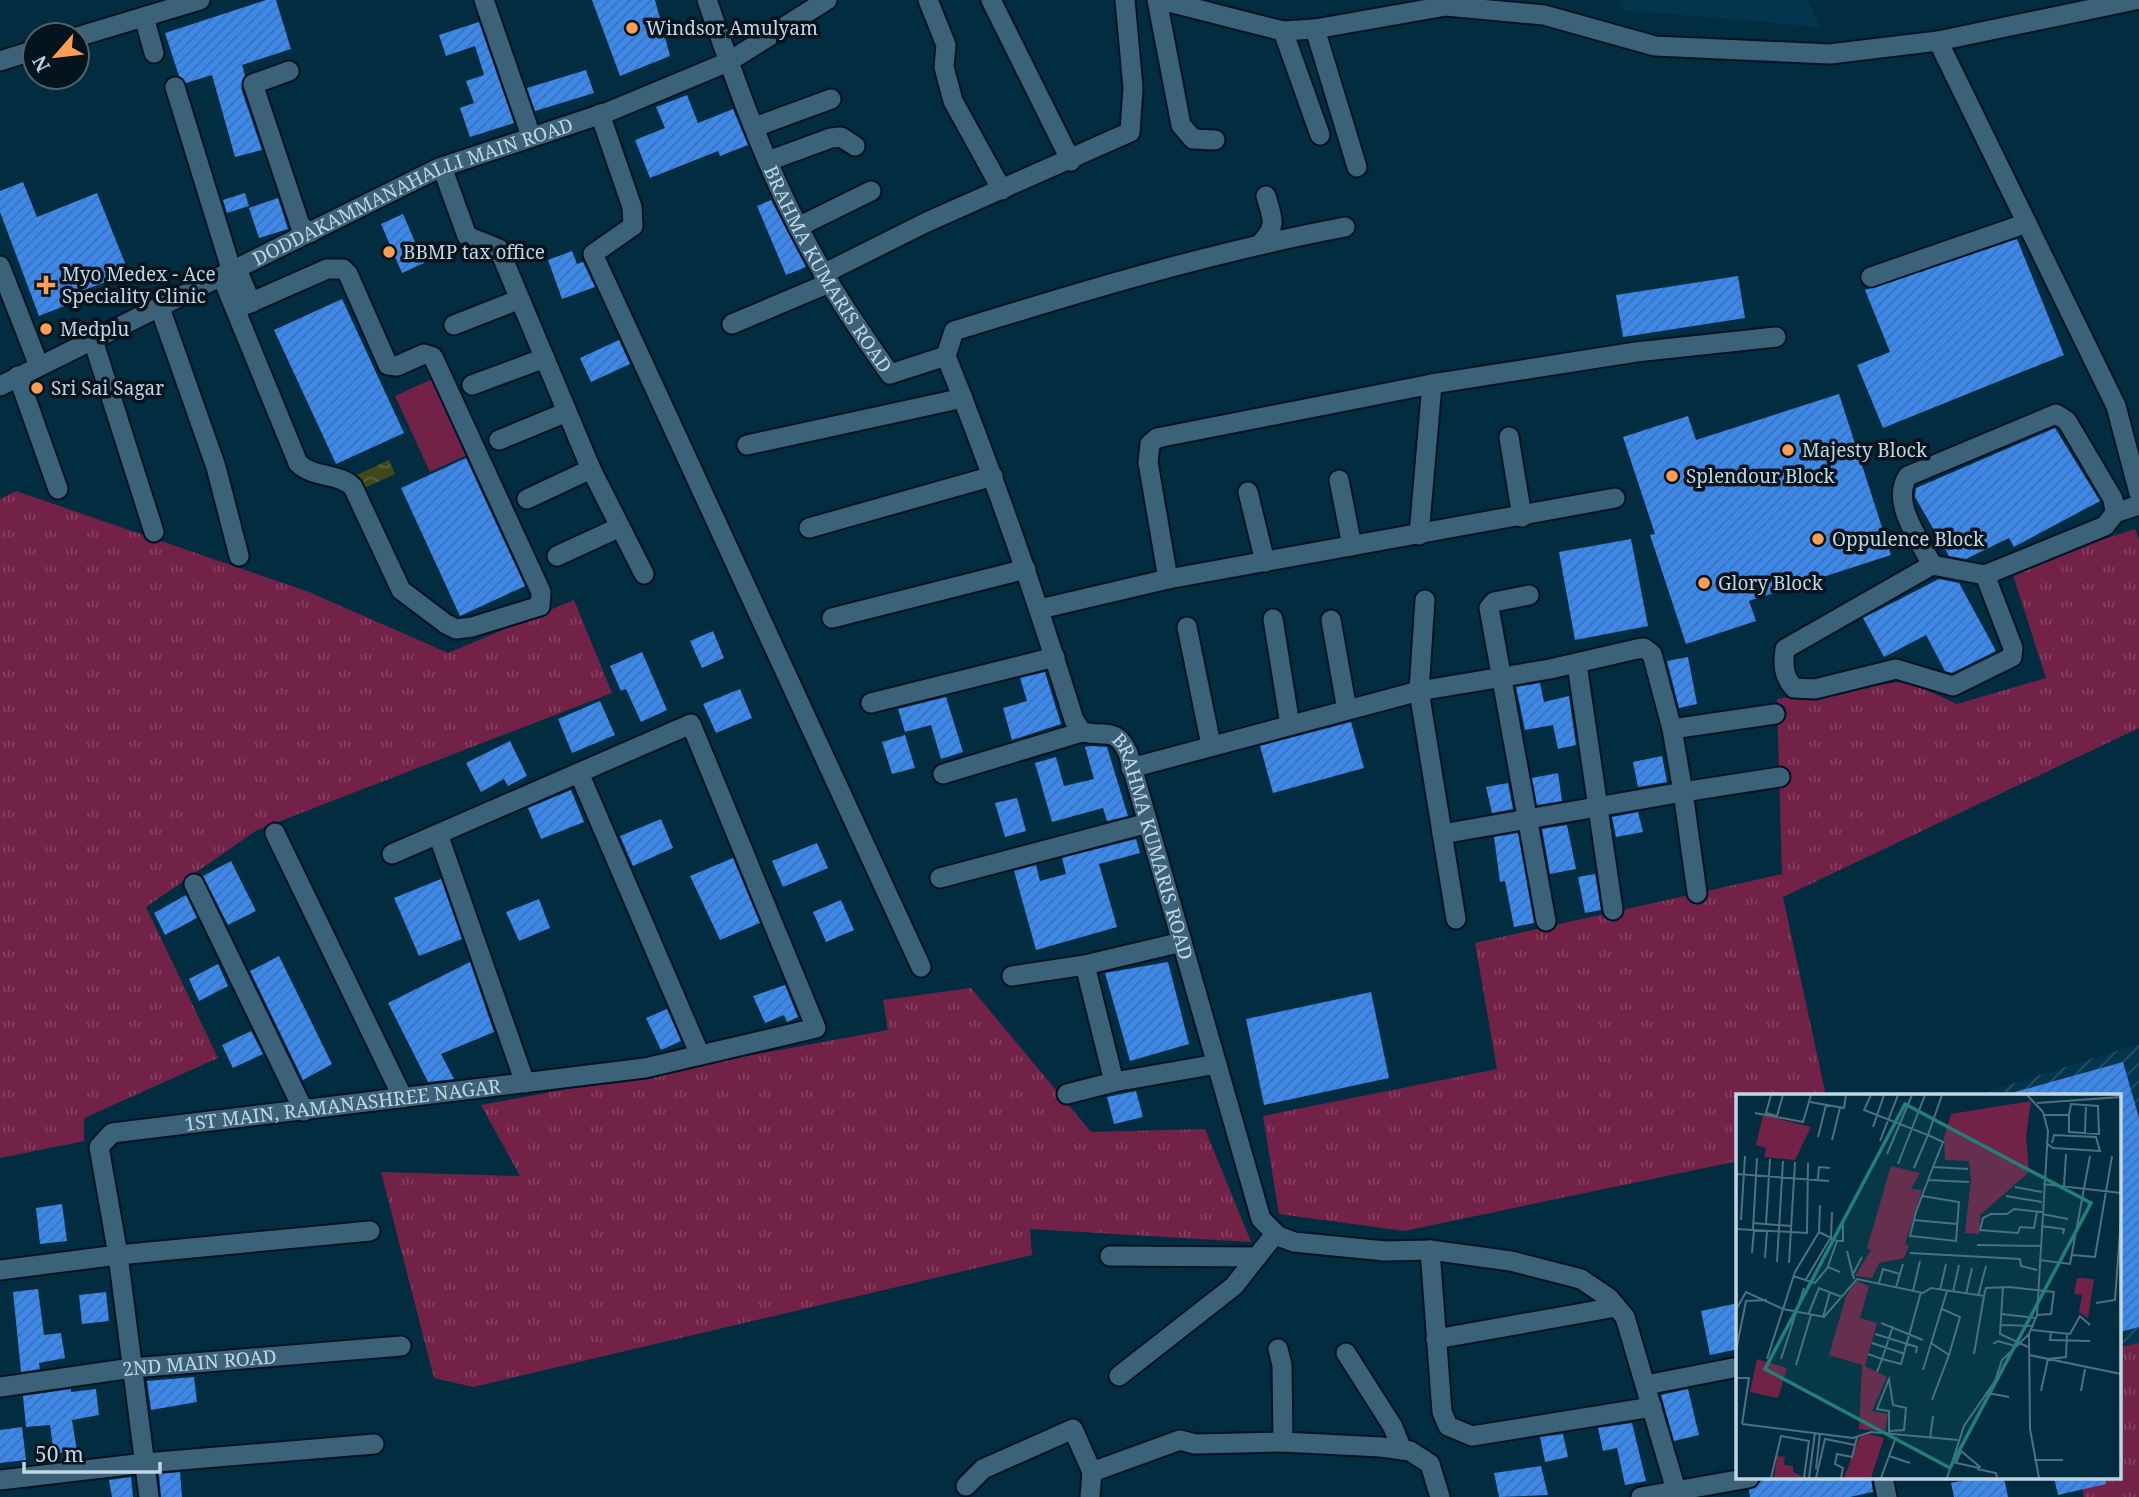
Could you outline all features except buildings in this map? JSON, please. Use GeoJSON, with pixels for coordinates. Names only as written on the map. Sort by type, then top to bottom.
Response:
{"type":"FeatureCollection","features":[{"type":"Feature","properties":{"kind":"street"},"geometry":{"type":"LineString","coordinates":[[91,33],[200,0]]}},
{"type":"Feature","properties":{"kind":"street"},"geometry":{"type":"LineString","coordinates":[[484,0],[531,136]]}},
{"type":"Feature","properties":{"kind":"street","name":"BRAHMA KUMARIS ROAD"},"geometry":{"type":"LineString","coordinates":[[706,0],[768,161],[798,227],[826,279],[890,374],[946,356],[1026,569],[1074,720],[1082,732],[1111,733],[1122,739],[1261,1219],[1275,1234]]}},
{"type":"Feature","properties":{"kind":"street","name":"DODDAKAMMANAHALLI MAIN ROAD"},"geometry":{"type":"LineString","coordinates":[[0,386],[442,167],[600,114],[728,62],[827,0]]}},
{"type":"Feature","properties":{"kind":"street"},"geometry":{"type":"LineString","coordinates":[[928,0],[946,45],[944,67],[953,101],[965,128],[1002,190]]}},
{"type":"Feature","properties":{"kind":"street"},"geometry":{"type":"LineString","coordinates":[[991,0],[1071,161]]}},
{"type":"Feature","properties":{"kind":"street"},"geometry":{"type":"LineString","coordinates":[[732,324],[826,279],[927,222],[1071,161],[1130,132],[1133,88],[1125,0]]}},
{"type":"Feature","properties":{"kind":"street"},"geometry":{"type":"LineString","coordinates":[[1215,140],[1193,139],[1181,125],[1159,0],[1283,31],[1315,29],[1446,6],[1543,8],[1655,46],[1830,54],[1938,41],[2102,3],[2135,0]]}},
{"type":"Feature","properties":{"kind":"street"},"geometry":{"type":"LineString","coordinates":[[144,17],[154,52]]}},
{"type":"Feature","properties":{"kind":"street"},"geometry":{"type":"LineString","coordinates":[[1315,29],[1357,167]]}},
{"type":"Feature","properties":{"kind":"street"},"geometry":{"type":"LineString","coordinates":[[1283,31],[1320,135]]}},
{"type":"Feature","properties":{"kind":"street"},"geometry":{"type":"LineString","coordinates":[[1938,41],[2132,438],[2139,492],[2114,506],[2105,526],[1985,575],[1932,565],[1785,649],[1783,664],[1787,680],[1794,688],[1804,691],[1896,669],[1953,686],[2012,657],[2013,648],[1985,575]]}},
{"type":"Feature","properties":{"kind":"street"},"geometry":{"type":"LineString","coordinates":[[0,61],[21,54]]}},
{"type":"Feature","properties":{"kind":"street"},"geometry":{"type":"LineString","coordinates":[[289,71],[253,84],[300,225],[310,233]]}},
{"type":"Feature","properties":{"kind":"street"},"geometry":{"type":"LineString","coordinates":[[175,87],[230,273],[298,463],[308,473],[346,479],[353,487],[401,590],[437,618],[456,629],[472,627],[540,606],[541,592],[433,357],[424,354],[397,366],[388,365],[348,275],[342,270],[327,269],[244,306]]}},
{"type":"Feature","properties":{"kind":"street"},"geometry":{"type":"LineString","coordinates":[[755,127],[831,99]]}},
{"type":"Feature","properties":{"kind":"street"},"geometry":{"type":"LineString","coordinates":[[600,114],[632,207],[633,226],[593,254],[921,967]]}},
{"type":"Feature","properties":{"kind":"street"},"geometry":{"type":"LineString","coordinates":[[768,161],[831,138],[841,137],[855,146]]}},
{"type":"Feature","properties":{"kind":"street"},"geometry":{"type":"LineString","coordinates":[[442,167],[467,236],[499,249],[591,469],[644,574]]}},
{"type":"Feature","properties":{"kind":"street"},"geometry":{"type":"LineString","coordinates":[[798,227],[871,191]]}},
{"type":"Feature","properties":{"kind":"street"},"geometry":{"type":"LineString","coordinates":[[1261,243],[1272,231],[1273,223],[1266,196]]}},
{"type":"Feature","properties":{"kind":"street"},"geometry":{"type":"LineString","coordinates":[[1871,277],[2026,223]]}},
{"type":"Feature","properties":{"kind":"street"},"geometry":{"type":"LineString","coordinates":[[946,356],[954,331],[1104,285],[1261,243],[1345,227]]}},
{"type":"Feature","properties":{"kind":"street"},"geometry":{"type":"LineString","coordinates":[[0,266],[39,366]]}},
{"type":"Feature","properties":{"kind":"street"},"geometry":{"type":"LineString","coordinates":[[454,325],[520,299]]}},
{"type":"Feature","properties":{"kind":"street"},"geometry":{"type":"LineString","coordinates":[[160,308],[216,467],[239,556]]}},
{"type":"Feature","properties":{"kind":"street"},"geometry":{"type":"LineString","coordinates":[[1168,579],[1148,462],[1150,444],[1157,438],[1432,384],[1636,352],[1776,337]]}},
{"type":"Feature","properties":{"kind":"street"},"geometry":{"type":"LineString","coordinates":[[93,340],[155,533]]}},
{"type":"Feature","properties":{"kind":"street"},"geometry":{"type":"LineString","coordinates":[[471,385],[545,358]]}},
{"type":"Feature","properties":{"kind":"street"},"geometry":{"type":"LineString","coordinates":[[18,376],[58,489]]}},
{"type":"Feature","properties":{"kind":"street"},"geometry":{"type":"LineString","coordinates":[[1419,535],[1432,384]]}},
{"type":"Feature","properties":{"kind":"street"},"geometry":{"type":"LineString","coordinates":[[747,444],[963,398]]}},
{"type":"Feature","properties":{"kind":"street"},"geometry":{"type":"LineString","coordinates":[[499,440],[567,412]]}},
{"type":"Feature","properties":{"kind":"street"},"geometry":{"type":"LineString","coordinates":[[1932,565],[1900,499],[1903,483],[1908,476],[2056,414],[2067,421],[2114,506]]}},
{"type":"Feature","properties":{"kind":"street"},"geometry":{"type":"LineString","coordinates":[[1509,437],[1522,517]]}},
{"type":"Feature","properties":{"kind":"street"},"geometry":{"type":"LineString","coordinates":[[527,499],[591,469]]}},
{"type":"Feature","properties":{"kind":"street"},"geometry":{"type":"LineString","coordinates":[[809,528],[993,476]]}},
{"type":"Feature","properties":{"kind":"street"},"geometry":{"type":"LineString","coordinates":[[1339,480],[1352,546]]}},
{"type":"Feature","properties":{"kind":"street"},"geometry":{"type":"LineString","coordinates":[[1248,492],[1265,562]]}},
{"type":"Feature","properties":{"kind":"street"},"geometry":{"type":"LineString","coordinates":[[1040,609],[1168,579],[1522,517],[1615,498]]}},
{"type":"Feature","properties":{"kind":"street"},"geometry":{"type":"LineString","coordinates":[[2114,506],[2139,505]]}},
{"type":"Feature","properties":{"kind":"street"},"geometry":{"type":"LineString","coordinates":[[557,556],[620,527]]}},
{"type":"Feature","properties":{"kind":"street"},"geometry":{"type":"LineString","coordinates":[[832,618],[1026,569]]}},
{"type":"Feature","properties":{"kind":"street"},"geometry":{"type":"LineString","coordinates":[[1530,595],[1494,602],[1489,608],[1546,921]]}},
{"type":"Feature","properties":{"kind":"street"},"geometry":{"type":"LineString","coordinates":[[1425,600],[1419,691],[1456,919]]}},
{"type":"Feature","properties":{"kind":"street"},"geometry":{"type":"LineString","coordinates":[[1273,619],[1290,725]]}},
{"type":"Feature","properties":{"kind":"street"},"geometry":{"type":"LineString","coordinates":[[1331,620],[1347,710]]}},
{"type":"Feature","properties":{"kind":"street"},"geometry":{"type":"LineString","coordinates":[[1187,627],[1211,746]]}},
{"type":"Feature","properties":{"kind":"street"},"geometry":{"type":"LineString","coordinates":[[1131,768],[1419,691],[1577,664],[1637,649],[1649,651],[1672,729],[1697,893]]}},
{"type":"Feature","properties":{"kind":"street"},"geometry":{"type":"LineString","coordinates":[[870,703],[1055,657]]}},
{"type":"Feature","properties":{"kind":"street"},"geometry":{"type":"LineString","coordinates":[[1577,664],[1613,910]]}},
{"type":"Feature","properties":{"kind":"street"},"geometry":{"type":"LineString","coordinates":[[1672,729],[1775,714]]}},
{"type":"Feature","properties":{"kind":"street","name":"1ST MAIN, RAMANASHREE NAGAR"},"geometry":{"type":"LineString","coordinates":[[118,1255],[99,1147],[112,1133],[645,1068],[816,1028],[691,724],[579,773]]}},
{"type":"Feature","properties":{"kind":"street"},"geometry":{"type":"LineString","coordinates":[[943,774],[1082,732]]}},
{"type":"Feature","properties":{"kind":"street"},"geometry":{"type":"LineString","coordinates":[[392,854],[579,773],[700,1055]]}},
{"type":"Feature","properties":{"kind":"street"},"geometry":{"type":"LineString","coordinates":[[1442,834],[1780,778]]}},
{"type":"Feature","properties":{"kind":"street"},"geometry":{"type":"LineString","coordinates":[[940,878],[1147,823]]}},
{"type":"Feature","properties":{"kind":"street"},"geometry":{"type":"LineString","coordinates":[[275,833],[403,1098]]}},
{"type":"Feature","properties":{"kind":"street"},"geometry":{"type":"LineString","coordinates":[[438,834],[525,1083]]}},
{"type":"Feature","properties":{"kind":"street"},"geometry":{"type":"LineString","coordinates":[[194,884],[304,1111]]}},
{"type":"Feature","properties":{"kind":"street"},"geometry":{"type":"LineString","coordinates":[[1012,976],[1085,965],[1182,942]]}},
{"type":"Feature","properties":{"kind":"street"},"geometry":{"type":"LineString","coordinates":[[1085,965],[1114,1082]]}},
{"type":"Feature","properties":{"kind":"street"},"geometry":{"type":"LineString","coordinates":[[1067,1094],[1114,1082],[1217,1064]]}},
{"type":"Feature","properties":{"kind":"street"},"geometry":{"type":"LineString","coordinates":[[0,1270],[118,1255],[370,1231]]}},
{"type":"Feature","properties":{"kind":"street"},"geometry":{"type":"LineString","coordinates":[[1119,1376],[1234,1286],[1275,1234],[1294,1242],[1385,1251],[1430,1250],[1511,1261],[1581,1279],[1609,1298],[1625,1317],[1677,1494]]}},
{"type":"Feature","properties":{"kind":"street"},"geometry":{"type":"LineString","coordinates":[[1430,1250],[1442,1412],[1448,1426],[1472,1436],[1652,1407]]}},
{"type":"Feature","properties":{"kind":"street"},"geometry":{"type":"LineString","coordinates":[[118,1255],[149,1497]]}},
{"type":"Feature","properties":{"kind":"street"},"geometry":{"type":"LineString","coordinates":[[1110,1256],[1257,1256]]}},
{"type":"Feature","properties":{"kind":"street"},"geometry":{"type":"LineString","coordinates":[[1436,1339],[1616,1307]]}},
{"type":"Feature","properties":{"kind":"street","name":"2ND MAIN ROAD"},"geometry":{"type":"LineString","coordinates":[[0,1387],[132,1368],[401,1346]]}},
{"type":"Feature","properties":{"kind":"street"},"geometry":{"type":"LineString","coordinates":[[1278,1349],[1282,1365],[1283,1442]]}},
{"type":"Feature","properties":{"kind":"street"},"geometry":{"type":"LineString","coordinates":[[1346,1353],[1393,1427],[1402,1450]]}},
{"type":"Feature","properties":{"kind":"street"},"geometry":{"type":"LineString","coordinates":[[1646,1385],[1736,1367]]}},
{"type":"Feature","properties":{"kind":"street"},"geometry":{"type":"LineString","coordinates":[[966,1486],[983,1469],[1073,1429],[1092,1472],[1090,1497]]}},
{"type":"Feature","properties":{"kind":"street"},"geometry":{"type":"LineString","coordinates":[[1092,1472],[1180,1440],[1195,1444],[1283,1442],[1402,1450],[1430,1464],[1440,1497]]}},
{"type":"Feature","properties":{"kind":"street"},"geometry":{"type":"LineString","coordinates":[[0,1479],[145,1463],[374,1444]]}},
{"type":"Feature","properties":{"kind":"street"},"geometry":{"type":"LineString","coordinates":[[1641,1497],[1677,1494],[1740,1480]]}},
{"type":"Feature","properties":{"kind":"shaded area"},"geometry":{"type":"Polygon","coordinates":[[[1619,0],[1808,0],[1820,27],[1623,10],[1619,0]]]}},
{"type":"Feature","properties":{"kind":"shaded area"},"geometry":{"type":"Polygon","coordinates":[[[2139,1044],[2139,1343],[2122,1347],[2122,1094],[1990,1094],[1989,1091],[2139,1044]]]}},
{"type":"Feature","properties":{"kind":"green space"},"geometry":{"type":"Polygon","coordinates":[[[432,379],[467,455],[430,472],[395,396],[432,379]]]}},
{"type":"Feature","properties":{"kind":"green space"},"geometry":{"type":"Polygon","coordinates":[[[16,491],[309,592],[448,653],[574,600],[612,693],[257,830],[146,907],[218,1058],[84,1118],[84,1141],[0,1158],[0,499],[16,491]]]}},
{"type":"Feature","properties":{"kind":"green space"},"geometry":{"type":"Polygon","coordinates":[[[2135,529],[2139,540],[2139,728],[1783,897],[1826,1094],[1736,1094],[1736,1161],[1404,1231],[1279,1214],[1263,1116],[1497,1069],[1475,943],[1782,874],[1777,699],[1907,681],[1957,704],[2046,678],[2011,569],[2135,529]]]}},
{"type":"Feature","properties":{"kind":"green space"},"geometry":{"type":"Polygon","coordinates":[[[971,988],[1091,1132],[1205,1129],[1251,1242],[1030,1229],[1032,1255],[473,1387],[434,1378],[381,1172],[520,1176],[481,1105],[888,1030],[883,1000],[971,988]]]}},
{"type":"Feature","properties":{"kind":"green space"},"geometry":{"type":"Polygon","coordinates":[[[2139,1343],[2139,1497],[2084,1497],[2080,1480],[2122,1480],[2122,1347],[2139,1343]]]}},
{"type":"Feature","properties":{"kind":"water"},"geometry":{"type":"Polygon","coordinates":[[[389,460],[395,474],[358,491],[352,477],[389,460]]]}},
{"type":"Feature","properties":{"kind":"place","name":"Windsor Amulyam"},"geometry":{"type":"Point","coordinates":[632,28]}},
{"type":"Feature","properties":{"kind":"place","name":"BBMP tax office"},"geometry":{"type":"Point","coordinates":[389,252]}},
{"type":"Feature","properties":{"kind":"place","name":"Myo Medex - Ace Speciality Clinic"},"geometry":{"type":"Point","coordinates":[46,285]}},
{"type":"Feature","properties":{"kind":"place","name":"Medplu"},"geometry":{"type":"Point","coordinates":[46,329]}},
{"type":"Feature","properties":{"kind":"place","name":"Sri Sai Sagar"},"geometry":{"type":"Point","coordinates":[37,388]}},
{"type":"Feature","properties":{"kind":"place","name":"Majesty Block"},"geometry":{"type":"Point","coordinates":[1788,450]}},
{"type":"Feature","properties":{"kind":"place","name":"Splendour Block"},"geometry":{"type":"Point","coordinates":[1672,476]}},
{"type":"Feature","properties":{"kind":"place","name":"Oppulence Block"},"geometry":{"type":"Point","coordinates":[1818,539]}},
{"type":"Feature","properties":{"kind":"place","name":"Glory Block"},"geometry":{"type":"Point","coordinates":[1704,583]}}]}
